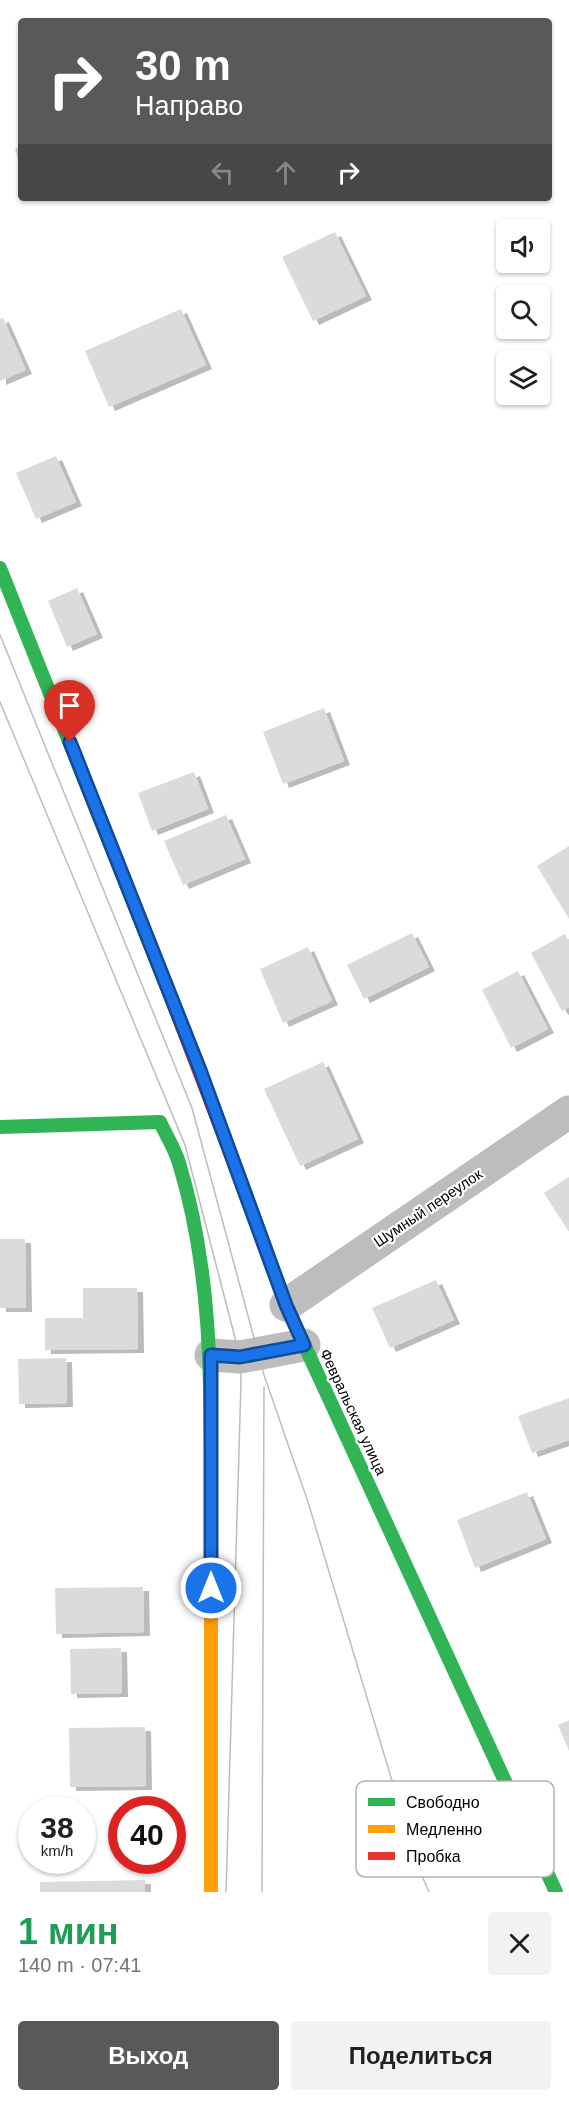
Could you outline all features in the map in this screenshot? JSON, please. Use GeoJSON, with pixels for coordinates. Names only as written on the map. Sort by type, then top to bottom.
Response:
{"type":"FeatureCollection","features":[{"type":"Feature","properties":{"kind":"street","name":"Февральская улица"},"geometry":{"type":"LineString","coordinates":[[0,568],[200,1070],[286,1305],[505,1781]]}},
{"type":"Feature","properties":{"kind":"street","name":"Шумный переулок"},"geometry":{"type":"LineString","coordinates":[[286,1305],[569,1112]]}},
{"type":"Feature","properties":{"kind":"street"},"geometry":{"type":"LineString","coordinates":[[0,1127],[160,1122],[179,1162],[204,1275],[211,1355],[211,1892]]}},
{"type":"Feature","properties":{"kind":"street"},"geometry":{"type":"LineString","coordinates":[[211,1355],[240,1357],[304,1345]]}},
{"type":"Feature","properties":{"kind":"street","name":"Февральская улица"},"geometry":{"type":"LineString","coordinates":[[549,1877],[556,1892]]}},
{"type":"Feature","properties":{"kind":"building"},"geometry":{"type":"Polygon","coordinates":[[[335,232],[366,296],[313,321],[282,257],[335,232]]]}},
{"type":"Feature","properties":{"kind":"building"},"geometry":{"type":"Polygon","coordinates":[[[181,309],[206,365],[109,407],[85,351],[181,309]]]}},
{"type":"Feature","properties":{"kind":"building"},"geometry":{"type":"Polygon","coordinates":[[[3,318],[26,370],[0,381],[0,319],[3,318]]]}},
{"type":"Feature","properties":{"kind":"building"},"geometry":{"type":"Polygon","coordinates":[[[56,456],[76,502],[36,519],[16,473],[56,456]]]}},
{"type":"Feature","properties":{"kind":"building"},"geometry":{"type":"Polygon","coordinates":[[[77,588],[97,634],[67,647],[48,601],[77,588]]]}},
{"type":"Feature","properties":{"kind":"building"},"geometry":{"type":"Polygon","coordinates":[[[324,708],[344,761],[283,784],[263,732],[324,708]]]}},
{"type":"Feature","properties":{"kind":"building"},"geometry":{"type":"Polygon","coordinates":[[[194,772],[208,809],[152,831],[138,793],[194,772]]]}},
{"type":"Feature","properties":{"kind":"building"},"geometry":{"type":"Polygon","coordinates":[[[226,815],[245,859],[183,885],[164,841],[226,815]]]}},
{"type":"Feature","properties":{"kind":"building"},"geometry":{"type":"Polygon","coordinates":[[[569,846],[569,919],[537,866],[569,846]]]}},
{"type":"Feature","properties":{"kind":"building"},"geometry":{"type":"Polygon","coordinates":[[[412,933],[429,967],[364,999],[347,965],[412,933]]]}},
{"type":"Feature","properties":{"kind":"building"},"geometry":{"type":"Polygon","coordinates":[[[565,934],[569,942],[569,1007],[562,1011],[531,953],[565,934]]]}},
{"type":"Feature","properties":{"kind":"building"},"geometry":{"type":"Polygon","coordinates":[[[308,947],[332,1001],[283,1023],[260,969],[308,947]]]}},
{"type":"Feature","properties":{"kind":"building"},"geometry":{"type":"Polygon","coordinates":[[[518,971],[548,1029],[511,1048],[482,990],[518,971]]]}},
{"type":"Feature","properties":{"kind":"building"},"geometry":{"type":"Polygon","coordinates":[[[323,1062],[358,1139],[300,1166],[264,1089],[323,1062]]]}},
{"type":"Feature","properties":{"kind":"building"},"geometry":{"type":"Polygon","coordinates":[[[569,1177],[569,1232],[544,1193],[569,1177]]]}},
{"type":"Feature","properties":{"kind":"building"},"geometry":{"type":"Polygon","coordinates":[[[0,1239],[25,1239],[26,1308],[0,1308],[0,1239]]]}},
{"type":"Feature","properties":{"kind":"building"},"geometry":{"type":"Polygon","coordinates":[[[436,1280],[454,1320],[390,1348],[372,1308],[436,1280]]]}},
{"type":"Feature","properties":{"kind":"building"},"geometry":{"type":"Polygon","coordinates":[[[83,1288],[137,1288],[138,1349],[45,1350],[45,1318],[83,1318],[83,1288]]]}},
{"type":"Feature","properties":{"kind":"building"},"geometry":{"type":"Polygon","coordinates":[[[66,1358],[67,1403],[19,1404],[18,1359],[66,1358]]]}},
{"type":"Feature","properties":{"kind":"building"},"geometry":{"type":"Polygon","coordinates":[[[569,1398],[569,1440],[532,1453],[518,1416],[569,1398]]]}},
{"type":"Feature","properties":{"kind":"building"},"geometry":{"type":"Polygon","coordinates":[[[527,1492],[546,1539],[475,1568],[457,1520],[527,1492]]]}},
{"type":"Feature","properties":{"kind":"building"},"geometry":{"type":"Polygon","coordinates":[[[143,1587],[144,1632],[56,1634],[55,1588],[143,1587]]]}},
{"type":"Feature","properties":{"kind":"building"},"geometry":{"type":"Polygon","coordinates":[[[121,1648],[122,1693],[71,1694],[70,1649],[121,1648]]]}},
{"type":"Feature","properties":{"kind":"building"},"geometry":{"type":"Polygon","coordinates":[[[569,1720],[569,1751],[558,1725],[569,1720]]]}},
{"type":"Feature","properties":{"kind":"building"},"geometry":{"type":"Polygon","coordinates":[[[145,1727],[146,1786],[70,1787],[69,1728],[145,1727]]]}},
{"type":"Feature","properties":{"kind":"building"},"geometry":{"type":"Polygon","coordinates":[[[145,1880],[145,1892],[40,1892],[40,1882],[145,1880]]]}},
{"type":"Feature","properties":{"kind":"tram line"},"geometry":{"type":"LineString","coordinates":[[0,635],[192,1108],[264,1375],[308,1502],[392,1781]]}},
{"type":"Feature","properties":{"kind":"tram line"},"geometry":{"type":"LineString","coordinates":[[0,702],[185,1145],[240,1357],[226,1892]]}},
{"type":"Feature","properties":{"kind":"tram line"},"geometry":{"type":"LineString","coordinates":[[262,1892],[264,1387]]}},
{"type":"Feature","properties":{"kind":"tram line"},"geometry":{"type":"LineString","coordinates":[[422,1877],[429,1892]]}},
{"type":"Feature","properties":{"kind":"traffic: fast"},"geometry":{"type":"LineString","coordinates":[[0,568],[170,995]]}},
{"type":"Feature","properties":{"kind":"traffic: fast"},"geometry":{"type":"LineString","coordinates":[[0,1127],[160,1122],[177,1158],[190,1205],[204,1289],[210,1374],[211,1503]]}},
{"type":"Feature","properties":{"kind":"traffic: fast"},"geometry":{"type":"LineString","coordinates":[[243,1186],[286,1305],[505,1781]]}},
{"type":"Feature","properties":{"kind":"traffic: fast"},"geometry":{"type":"LineString","coordinates":[[549,1877],[556,1892]]}},
{"type":"Feature","properties":{"kind":"traffic: slow"},"geometry":{"type":"LineString","coordinates":[[211,1503],[211,1892]]}},
{"type":"Feature","properties":{"kind":"traffic: jam"},"geometry":{"type":"LineString","coordinates":[[170,995],[243,1186]]}},
{"type":"Feature","properties":{"kind":"route"},"geometry":{"type":"LineString","coordinates":[[70,742],[200,1070],[286,1305],[304,1345],[240,1357],[211,1355],[211,1588]]}}]}
